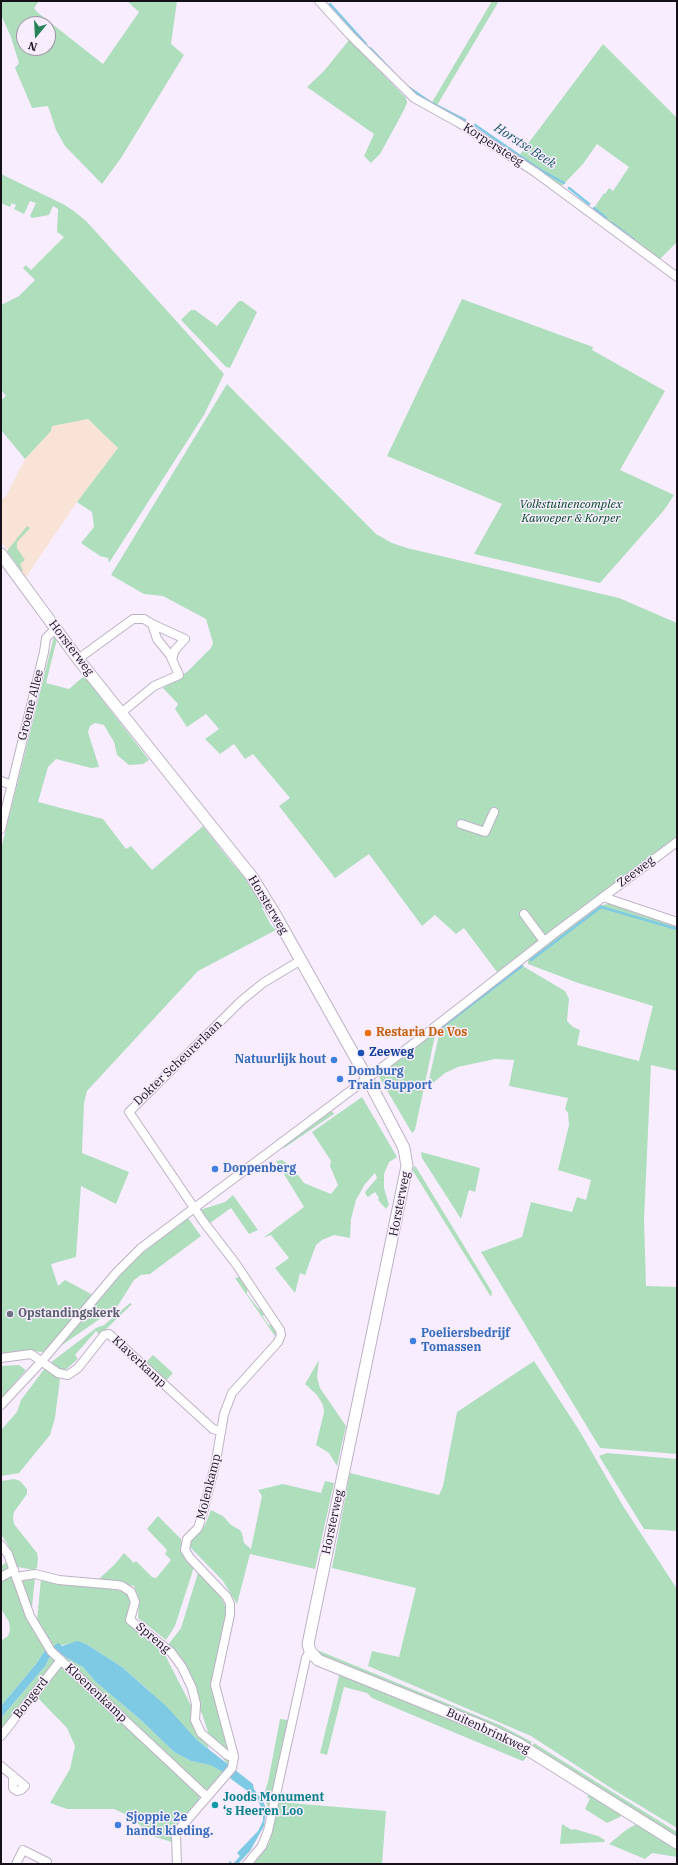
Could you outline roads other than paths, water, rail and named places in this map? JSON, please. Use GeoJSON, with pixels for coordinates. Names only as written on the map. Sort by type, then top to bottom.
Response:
{"type":"FeatureCollection","features":[{"type":"Feature","properties":{"kind":"main road","name":"Horsterweg"},"geometry":{"type":"LineString","coordinates":[[1,554],[78,659],[252,877],[301,960],[404,1148],[407,1166],[308,1644],[310,1652]]}},
{"type":"Feature","properties":{"kind":"main road","name":"Buitenbrinkweg"},"geometry":{"type":"LineString","coordinates":[[310,1652],[318,1660],[479,1725],[517,1743],[677,1843]]}},
{"type":"Feature","properties":{"kind":"street","name":"Korpersteeg"},"geometry":{"type":"LineString","coordinates":[[319,1],[350,35],[414,98],[459,123],[535,172],[677,277]]}},
{"type":"Feature","properties":{"kind":"street"},"geometry":{"type":"LineString","coordinates":[[78,659],[133,619],[144,618],[152,624],[185,638],[175,650],[172,660]]}},
{"type":"Feature","properties":{"kind":"street"},"geometry":{"type":"LineString","coordinates":[[121,713],[154,686],[179,675],[172,660],[157,639],[152,624]]}},
{"type":"Feature","properties":{"kind":"street","name":"Groene Allee"},"geometry":{"type":"LineString","coordinates":[[1,829],[46,638],[56,628]]}},
{"type":"Feature","properties":{"kind":"street"},"geometry":{"type":"LineString","coordinates":[[1,781],[12,785]]}},
{"type":"Feature","properties":{"kind":"street"},"geometry":{"type":"LineString","coordinates":[[461,824],[485,832],[494,812]]}},
{"type":"Feature","properties":{"kind":"street","name":"Zeeweg"},"geometry":{"type":"LineString","coordinates":[[1,1405],[42,1361],[116,1273],[140,1248],[409,1047],[544,941],[677,842]]}},
{"type":"Feature","properties":{"kind":"street"},"geometry":{"type":"LineString","coordinates":[[603,897],[677,922]]}},
{"type":"Feature","properties":{"kind":"street"},"geometry":{"type":"LineString","coordinates":[[524,914],[544,941]]}},
{"type":"Feature","properties":{"kind":"street","name":"Dokter Scheurerlaan"},"geometry":{"type":"LineString","coordinates":[[194,1207],[129,1112],[241,1001],[263,983],[301,960]]}},
{"type":"Feature","properties":{"kind":"street","name":"Molenkamp"},"geometry":{"type":"LineString","coordinates":[[177,1864],[176,1833],[229,1771],[234,1758],[215,1685],[230,1615],[230,1604],[227,1596],[190,1558],[185,1550],[187,1539],[198,1528],[202,1516],[216,1461],[224,1414],[232,1393],[278,1342],[281,1335],[280,1330],[236,1264],[194,1207]]}},
{"type":"Feature","properties":{"kind":"street","name":"Klaverkamp"},"geometry":{"type":"LineString","coordinates":[[42,1361],[58,1373],[68,1375],[78,1368],[104,1335],[109,1334],[213,1429],[221,1431]]}},
{"type":"Feature","properties":{"kind":"street"},"geometry":{"type":"LineString","coordinates":[[1,1358],[31,1354],[42,1361]]}},
{"type":"Feature","properties":{"kind":"street","name":"Kloenenkamp"},"geometry":{"type":"LineString","coordinates":[[1,1545],[8,1554],[30,1616],[44,1642],[61,1660],[207,1796]]}},
{"type":"Feature","properties":{"kind":"street"},"geometry":{"type":"LineString","coordinates":[[1,1577],[15,1574]]}},
{"type":"Feature","properties":{"kind":"street","name":"Spreng"},"geometry":{"type":"LineString","coordinates":[[15,1574],[35,1574],[59,1580],[116,1585],[122,1586],[131,1592],[135,1602],[130,1620],[171,1652],[182,1667],[192,1688],[196,1704],[195,1720],[201,1733],[227,1755],[234,1758]]}},
{"type":"Feature","properties":{"kind":"street","name":"Horsterweg"},"geometry":{"type":"LineString","coordinates":[[247,1864],[262,1846],[268,1831],[304,1666],[310,1652]]}},
{"type":"Feature","properties":{"kind":"street","name":"Bongerd"},"geometry":{"type":"LineString","coordinates":[[1,1736],[61,1660]]}},
{"type":"Feature","properties":{"kind":"street"},"geometry":{"type":"LineString","coordinates":[[1,1766],[13,1776]]}},
{"type":"Feature","properties":{"kind":"street"},"geometry":{"type":"LineString","coordinates":[[16,1864],[23,1850],[47,1862],[46,1864]]}},
{"type":"Feature","properties":{"kind":"water"},"geometry":{"type":"Polygon","coordinates":[[[77,1641],[86,1644],[122,1667],[166,1706],[197,1740],[253,1784],[254,1789],[264,1803],[266,1810],[264,1826],[250,1851],[238,1864],[233,1864],[240,1856],[237,1853],[258,1831],[263,1821],[263,1812],[257,1798],[231,1779],[229,1775],[210,1765],[191,1761],[174,1752],[142,1721],[96,1682],[83,1667],[55,1651],[52,1647],[58,1643],[62,1646],[77,1641]]]}},
{"type":"Feature","properties":{"kind":"water"},"geometry":{"type":"Polygon","coordinates":[[[46,1649],[51,1654],[46,1665],[1,1718],[1,1706],[36,1664],[46,1649]]]}},
{"type":"Feature","properties":{"kind":"waterway","name":"Horstse Beek"},"geometry":{"type":"LineString","coordinates":[[330,4],[366,44]]}},
{"type":"Feature","properties":{"kind":"waterway","name":"Horstse Beek"},"geometry":{"type":"LineString","coordinates":[[370,48],[393,72]]}},
{"type":"Feature","properties":{"kind":"waterway","name":"Horstse Beek"},"geometry":{"type":"LineString","coordinates":[[408,87],[430,102],[465,120]]}},
{"type":"Feature","properties":{"kind":"waterway","name":"Horstse Beek"},"geometry":{"type":"LineString","coordinates":[[475,125],[539,169],[564,183]]}},
{"type":"Feature","properties":{"kind":"waterway","name":"Horstse Beek"},"geometry":{"type":"LineString","coordinates":[[569,188],[589,204]]}},
{"type":"Feature","properties":{"kind":"waterway","name":"Horstse Beek"},"geometry":{"type":"LineString","coordinates":[[594,208],[606,218]]}},
{"type":"Feature","properties":{"kind":"waterway","name":"Horstse Beek"},"geometry":{"type":"LineString","coordinates":[[612,223],[634,240]]}},
{"type":"Feature","properties":{"kind":"waterway"},"geometry":{"type":"LineString","coordinates":[[531,960],[601,907],[677,929]]}},
{"type":"Feature","properties":{"kind":"waterway"},"geometry":{"type":"LineString","coordinates":[[442,1027],[522,966]]}},
{"type":"Feature","properties":{"kind":"place","name":"Restaria De Vos"},"geometry":{"type":"Point","coordinates":[368,1033]}},
{"type":"Feature","properties":{"kind":"place","name":"Zeeweg"},"geometry":{"type":"Point","coordinates":[361,1053]}},
{"type":"Feature","properties":{"kind":"place","name":"Natuurlijk hout"},"geometry":{"type":"Point","coordinates":[334,1060]}},
{"type":"Feature","properties":{"kind":"place","name":"Domburg Train Support"},"geometry":{"type":"Point","coordinates":[340,1079]}},
{"type":"Feature","properties":{"kind":"place","name":"Doppenberg"},"geometry":{"type":"Point","coordinates":[215,1169]}},
{"type":"Feature","properties":{"kind":"place","name":"Opstandingskerk"},"geometry":{"type":"Point","coordinates":[10,1314]}},
{"type":"Feature","properties":{"kind":"place","name":"Poeliersbedrijf Tomassen"},"geometry":{"type":"Point","coordinates":[413,1341]}},
{"type":"Feature","properties":{"kind":"place","name":"Joods Monument ‘s Heeren Loo"},"geometry":{"type":"Point","coordinates":[215,1805]}},
{"type":"Feature","properties":{"kind":"place","name":"Sjoppie 2e hands kleding."},"geometry":{"type":"Point","coordinates":[118,1825]}},
{"type":"Feature","properties":{"kind":"park label","name":"Volkstuinencomplex Kawoeper & Korper"},"geometry":{"type":"Point","coordinates":[571,512]}}]}
